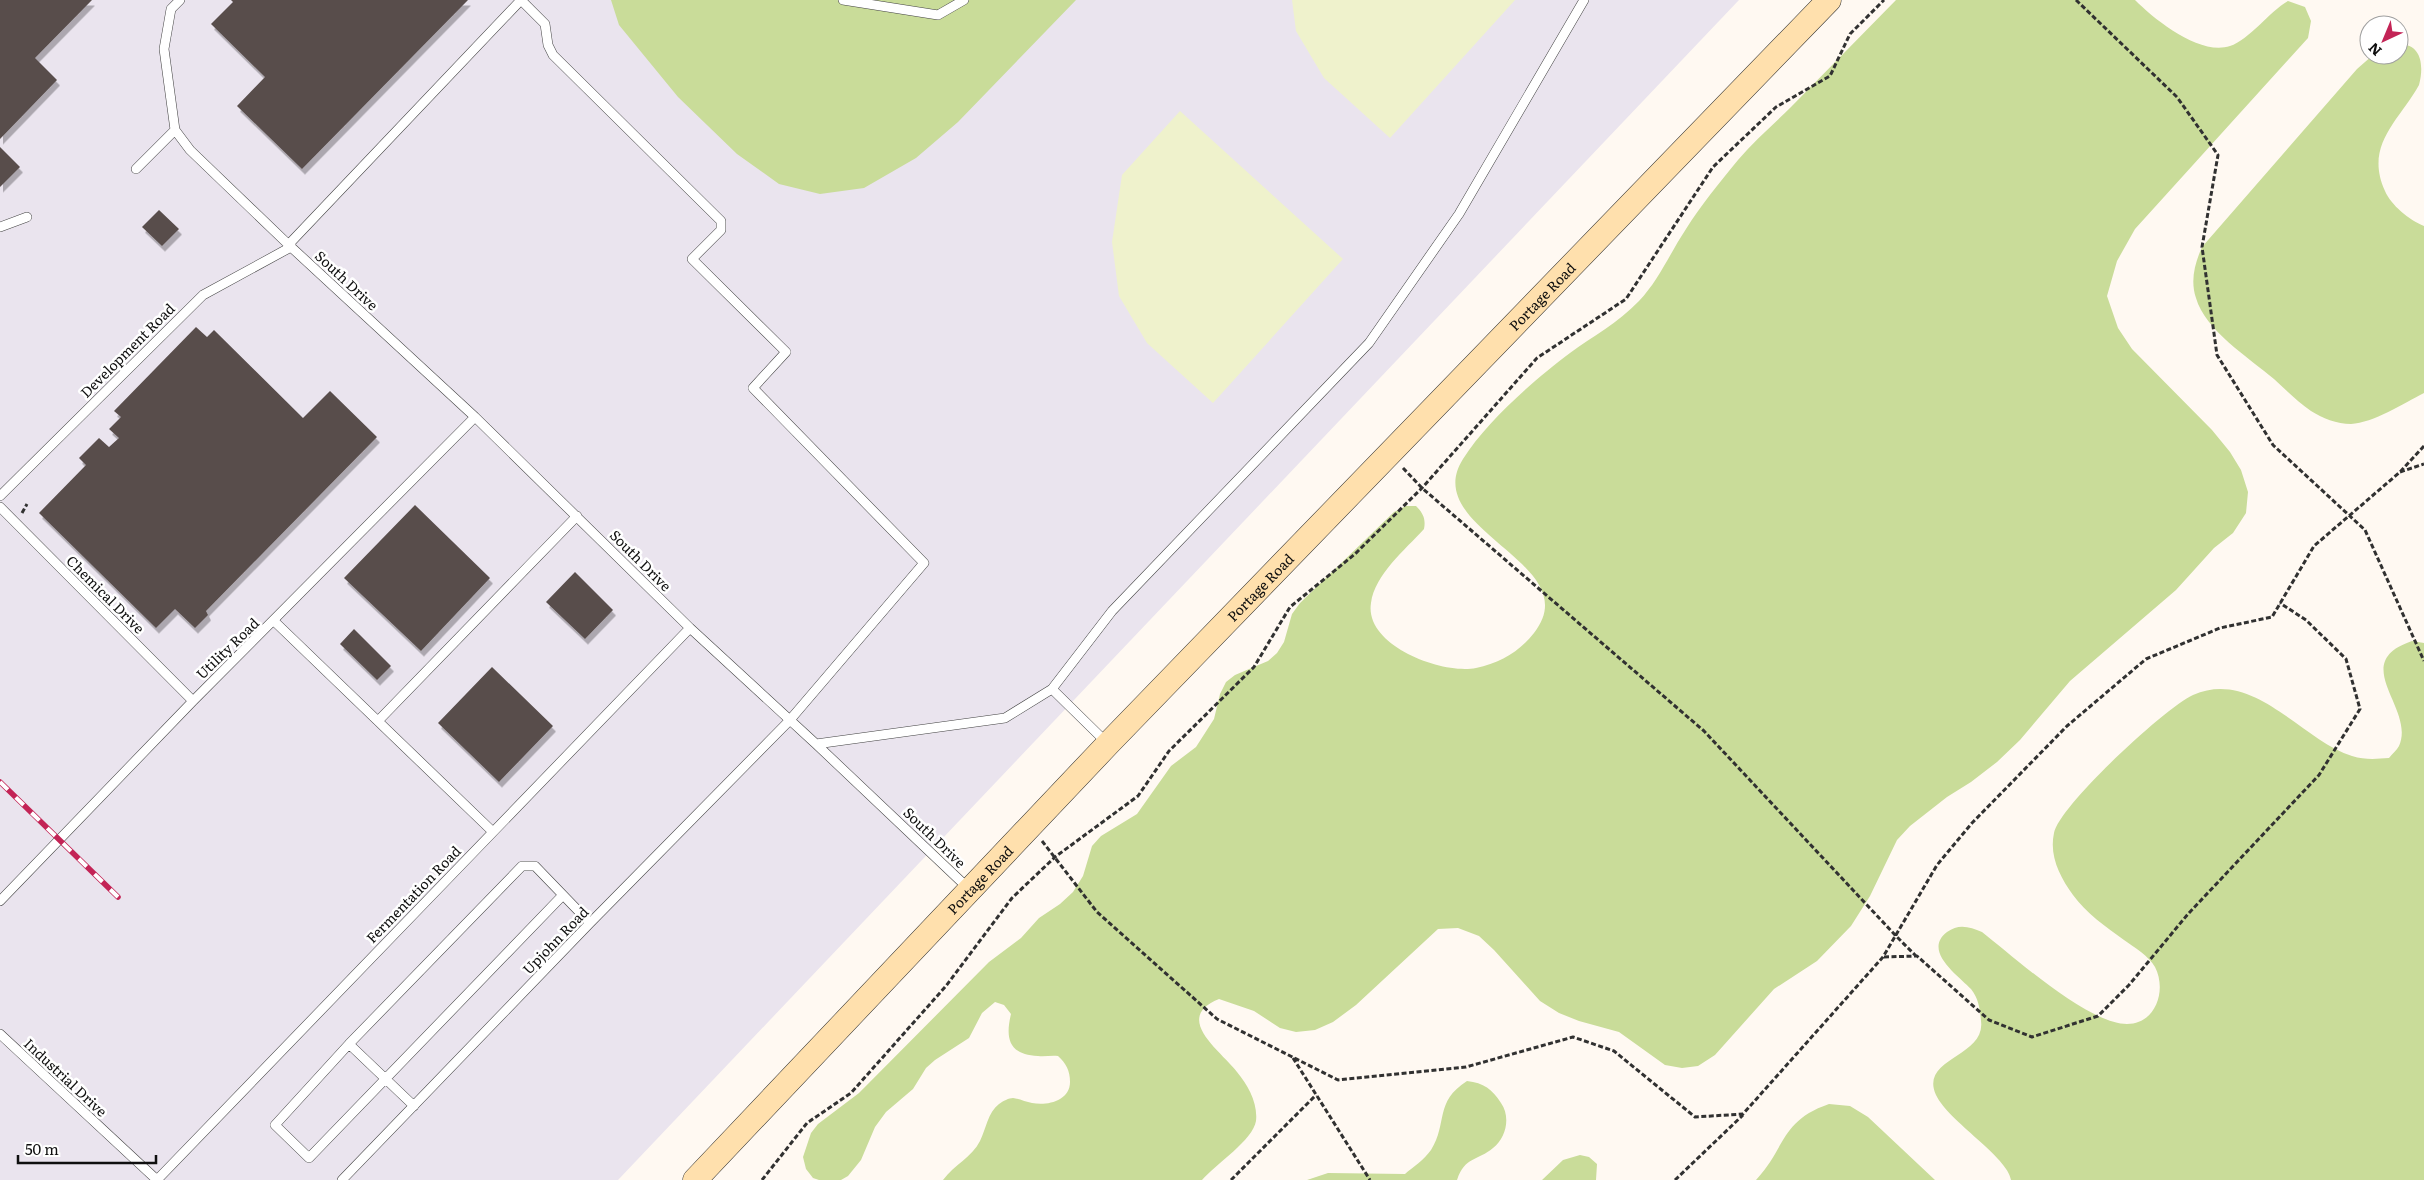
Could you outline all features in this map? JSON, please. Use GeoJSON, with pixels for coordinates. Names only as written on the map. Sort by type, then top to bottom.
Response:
{"type":"FeatureCollection","features":[{"type":"Feature","properties":{"kind":"main road","name":"Portage Road"},"geometry":{"type":"LineString","coordinates":[[695,1180],[971,891],[1108,744],[1829,0]]}},
{"type":"Feature","properties":{"kind":"lane"},"geometry":{"type":"LineString","coordinates":[[136,169],[174,130],[164,49],[171,8],[180,0]]}},
{"type":"Feature","properties":{"kind":"lane"},"geometry":{"type":"LineString","coordinates":[[291,247],[291,242],[521,0]]}},
{"type":"Feature","properties":{"kind":"lane","name":"Upjohn Road"},"geometry":{"type":"LineString","coordinates":[[342,1180],[590,923],[789,721],[924,564],[753,388],[786,352],[692,259],[721,230],[721,221],[553,55],[548,45],[545,24],[521,0]]}},
{"type":"Feature","properties":{"kind":"lane"},"geometry":{"type":"LineString","coordinates":[[843,0],[938,16],[964,0]]}},
{"type":"Feature","properties":{"kind":"lane"},"geometry":{"type":"LineString","coordinates":[[816,744],[1005,718],[1052,688],[1112,611],[1369,342],[1459,214],[1584,0]]}},
{"type":"Feature","properties":{"kind":"lane","name":"South Drive"},"geometry":{"type":"LineString","coordinates":[[174,130],[190,150],[474,417],[690,628],[971,891]]}},
{"type":"Feature","properties":{"kind":"lane"},"geometry":{"type":"LineString","coordinates":[[0,227],[27,216]]}},
{"type":"Feature","properties":{"kind":"lane","name":"Development Road"},"geometry":{"type":"LineString","coordinates":[[0,496],[203,295],[291,247]]}},
{"type":"Feature","properties":{"kind":"lane","name":"Utility Road"},"geometry":{"type":"LineString","coordinates":[[0,901],[193,701],[474,417]]}},
{"type":"Feature","properties":{"kind":"lane","name":"Chemical Drive"},"geometry":{"type":"LineString","coordinates":[[0,507],[193,701]]}},
{"type":"Feature","properties":{"kind":"lane"},"geometry":{"type":"LineString","coordinates":[[378,721],[577,516]]}},
{"type":"Feature","properties":{"kind":"lane"},"geometry":{"type":"LineString","coordinates":[[274,621],[492,831]]}},
{"type":"Feature","properties":{"kind":"lane","name":"Fermentation Road"},"geometry":{"type":"LineString","coordinates":[[157,1180],[690,628]]}},
{"type":"Feature","properties":{"kind":"lane"},"geometry":{"type":"LineString","coordinates":[[1052,688],[1108,744]]}},
{"type":"Feature","properties":{"kind":"lane"},"geometry":{"type":"LineString","coordinates":[[563,895],[309,1158],[275,1125],[349,1044],[522,866],[535,866],[563,895],[590,923]]}},
{"type":"Feature","properties":{"kind":"lane","name":"Industrial Drive"},"geometry":{"type":"LineString","coordinates":[[0,1034],[157,1180]]}},
{"type":"Feature","properties":{"kind":"lane"},"geometry":{"type":"LineString","coordinates":[[349,1044],[414,1106]]}},
{"type":"Feature","properties":{"kind":"path"},"geometry":{"type":"LineString","coordinates":[[762,1180],[807,1123],[851,1093],[946,986],[1012,898],[1055,857],[1138,796],[1169,751],[1254,667],[1290,607],[1355,554],[1422,488],[1537,358],[1626,299],[1713,167],[1776,107],[1830,76],[1850,34],[1884,0]]}},
{"type":"Feature","properties":{"kind":"path"},"geometry":{"type":"LineString","coordinates":[[2076,0],[2177,97],[2218,155],[2202,247],[2217,355],[2273,445],[2365,530],[2424,661]]}},
{"type":"Feature","properties":{"kind":"path"},"geometry":{"type":"LineString","coordinates":[[1675,1180],[1743,1114],[1883,957],[1937,865],[1972,824],[2067,726],[2146,659],[2220,628],[2272,617],[2314,546],[2400,472],[2424,446]]}},
{"type":"Feature","properties":{"kind":"path"},"geometry":{"type":"LineString","coordinates":[[1389,454],[1422,488],[1704,732],[1917,956],[1989,1020],[2032,1037],[2098,1016],[2129,985],[2188,914],[2319,775],[2360,709],[2346,659],[2306,620],[2280,604]]}},
{"type":"Feature","properties":{"kind":"path"},"geometry":{"type":"LineString","coordinates":[[2400,472],[2424,464]]}},
{"type":"Feature","properties":{"kind":"path"},"geometry":{"type":"LineString","coordinates":[[1031,826],[1097,912],[1217,1019],[1338,1080],[1466,1067],[1573,1037],[1614,1051],[1695,1117],[1743,1114]]}},
{"type":"Feature","properties":{"kind":"path"},"geometry":{"type":"LineString","coordinates":[[1883,957],[1917,956]]}},
{"type":"Feature","properties":{"kind":"path"},"geometry":{"type":"LineString","coordinates":[[1293,1058],[1370,1180]]}},
{"type":"Feature","properties":{"kind":"path"},"geometry":{"type":"LineString","coordinates":[[1231,1180],[1316,1095]]}},
{"type":"Feature","properties":{"kind":"shaded area"},"geometry":{"type":"Polygon","coordinates":[[[0,0],[1739,0],[618,1180],[0,1180],[0,0]]]}},
{"type":"Feature","properties":{"kind":"green space"},"geometry":{"type":"Polygon","coordinates":[[[611,0],[1076,0],[958,122],[916,158],[864,188],[820,194],[779,184],[737,154],[678,97],[619,25],[611,0]]]}},
{"type":"Feature","properties":{"kind":"green space"},"geometry":{"type":"Polygon","coordinates":[[[1292,0],[1515,0],[1390,138],[1324,78],[1296,31],[1292,0]]]}},
{"type":"Feature","properties":{"kind":"green space"},"geometry":{"type":"Polygon","coordinates":[[[1896,0],[2135,0],[2154,17],[2179,34],[2205,46],[2218,48],[2237,43],[2288,1],[2305,7],[2311,21],[2308,38],[2135,229],[2117,261],[2107,296],[2118,328],[2132,349],[2212,430],[2230,452],[2241,470],[2248,492],[2246,513],[2233,533],[2214,548],[2176,590],[2070,681],[2020,740],[1997,762],[1910,826],[1897,840],[1870,896],[1851,926],[1817,961],[1774,989],[1715,1055],[1698,1066],[1682,1068],[1665,1065],[1619,1032],[1579,1021],[1559,1013],[1540,1001],[1479,936],[1458,928],[1438,929],[1356,1005],[1333,1022],[1315,1030],[1296,1032],[1280,1028],[1254,1011],[1219,999],[1206,1007],[1200,1015],[1200,1025],[1204,1035],[1245,1083],[1254,1101],[1256,1121],[1241,1144],[1202,1180],[943,1180],[977,1147],[990,1116],[999,1104],[1013,1098],[1038,1104],[1051,1103],[1062,1098],[1069,1088],[1070,1078],[1068,1071],[1058,1056],[1028,1055],[1015,1049],[1009,1038],[1011,1014],[1004,1005],[995,1002],[982,1013],[969,1038],[926,1068],[913,1089],[886,1112],[875,1127],[861,1160],[848,1176],[841,1180],[819,1180],[813,1178],[806,1169],[803,1157],[811,1133],[818,1124],[859,1093],[989,962],[1021,938],[1039,918],[1060,904],[1073,892],[1083,876],[1092,846],[1101,836],[1137,814],[1171,766],[1196,747],[1214,719],[1220,694],[1226,682],[1235,675],[1268,661],[1277,653],[1284,642],[1292,614],[1300,603],[1394,512],[1406,506],[1416,506],[1425,522],[1424,529],[1392,563],[1378,582],[1371,603],[1372,618],[1380,632],[1392,644],[1426,662],[1462,669],[1476,668],[1501,660],[1528,640],[1534,633],[1545,608],[1540,586],[1524,566],[1480,527],[1463,506],[1455,484],[1463,459],[1484,430],[1527,388],[1570,353],[1623,316],[1639,301],[1658,275],[1698,211],[1738,160],[1896,0]]]}},
{"type":"Feature","properties":{"kind":"green space"},"geometry":{"type":"Polygon","coordinates":[[[2409,46],[2420,57],[2421,78],[2419,85],[2387,134],[2381,147],[2379,160],[2380,175],[2385,191],[2392,202],[2407,216],[2424,226],[2424,393],[2388,412],[2360,423],[2351,424],[2335,422],[2315,414],[2229,343],[2208,321],[2201,310],[2193,285],[2197,259],[2202,247],[2362,65],[2409,65],[2409,46]]]}},
{"type":"Feature","properties":{"kind":"green space"},"geometry":{"type":"Polygon","coordinates":[[[1180,111],[1343,259],[1213,403],[1147,343],[1119,296],[1112,242],[1122,175],[1180,111]]]}},
{"type":"Feature","properties":{"kind":"green space"},"geometry":{"type":"Polygon","coordinates":[[[2412,641],[2424,643],[2424,1180],[2011,1180],[2000,1161],[1953,1116],[1936,1095],[1933,1083],[1937,1073],[1944,1065],[1974,1043],[1980,1033],[1981,1021],[1979,1005],[1974,993],[1945,963],[1940,955],[1940,939],[1951,929],[1969,927],[1978,930],[2052,987],[2092,1013],[2111,1021],[2127,1024],[2145,1018],[2152,1012],[2159,995],[2160,986],[2155,967],[2141,952],[2090,914],[2068,888],[2060,874],[2053,850],[2054,833],[2060,820],[2093,781],[2138,737],[2179,703],[2193,695],[2215,689],[2236,691],[2257,698],[2333,748],[2352,756],[2366,759],[2389,758],[2399,746],[2402,731],[2399,717],[2387,688],[2384,674],[2385,661],[2393,650],[2412,641]]]}},
{"type":"Feature","properties":{"kind":"green space"},"geometry":{"type":"Polygon","coordinates":[[[1467,1081],[1483,1085],[1494,1094],[1504,1109],[1506,1127],[1497,1144],[1468,1163],[1460,1172],[1457,1180],[1307,1180],[1328,1173],[1405,1174],[1431,1150],[1450,1097],[1467,1081]]]}},
{"type":"Feature","properties":{"kind":"green space"},"geometry":{"type":"Polygon","coordinates":[[[1829,1104],[1850,1106],[1868,1117],[1935,1180],[1756,1180],[1766,1168],[1792,1127],[1813,1111],[1829,1104]]]}},
{"type":"Feature","properties":{"kind":"green space"},"geometry":{"type":"Polygon","coordinates":[[[1580,1155],[1589,1157],[1597,1164],[1596,1180],[1542,1180],[1563,1160],[1580,1155]]]}},
{"type":"Feature","properties":{"kind":"building"},"geometry":{"type":"Polygon","coordinates":[[[0,0],[92,0],[35,58],[57,80],[0,139],[0,0]]]}},
{"type":"Feature","properties":{"kind":"building"},"geometry":{"type":"Polygon","coordinates":[[[231,0],[468,0],[302,169],[237,106],[265,77],[211,24],[233,2],[231,0]]]}},
{"type":"Feature","properties":{"kind":"building"},"geometry":{"type":"Polygon","coordinates":[[[0,147],[20,167],[0,187],[0,147]]]}},
{"type":"Feature","properties":{"kind":"building"},"geometry":{"type":"Polygon","coordinates":[[[159,210],[179,229],[162,246],[142,227],[159,210]]]}},
{"type":"Feature","properties":{"kind":"building"},"geometry":{"type":"Polygon","coordinates":[[[196,327],[207,337],[214,330],[303,418],[330,391],[377,437],[206,611],[208,615],[195,628],[175,609],[156,628],[39,513],[86,465],[79,458],[99,438],[109,447],[119,438],[109,429],[121,417],[114,411],[196,327]]]}},
{"type":"Feature","properties":{"kind":"building"},"geometry":{"type":"Polygon","coordinates":[[[415,505],[490,578],[421,651],[344,578],[415,505]]]}},
{"type":"Feature","properties":{"kind":"building"},"geometry":{"type":"Polygon","coordinates":[[[575,572],[613,610],[585,639],[546,602],[575,572]]]}},
{"type":"Feature","properties":{"kind":"building"},"geometry":{"type":"Polygon","coordinates":[[[354,629],[391,666],[377,680],[340,644],[354,629]]]}},
{"type":"Feature","properties":{"kind":"building"},"geometry":{"type":"Polygon","coordinates":[[[492,667],[553,726],[499,782],[438,723],[492,667]]]}},
{"type":"Feature","properties":{"kind":"railway"},"geometry":{"type":"LineString","coordinates":[[0,782],[118,897]]}}]}
